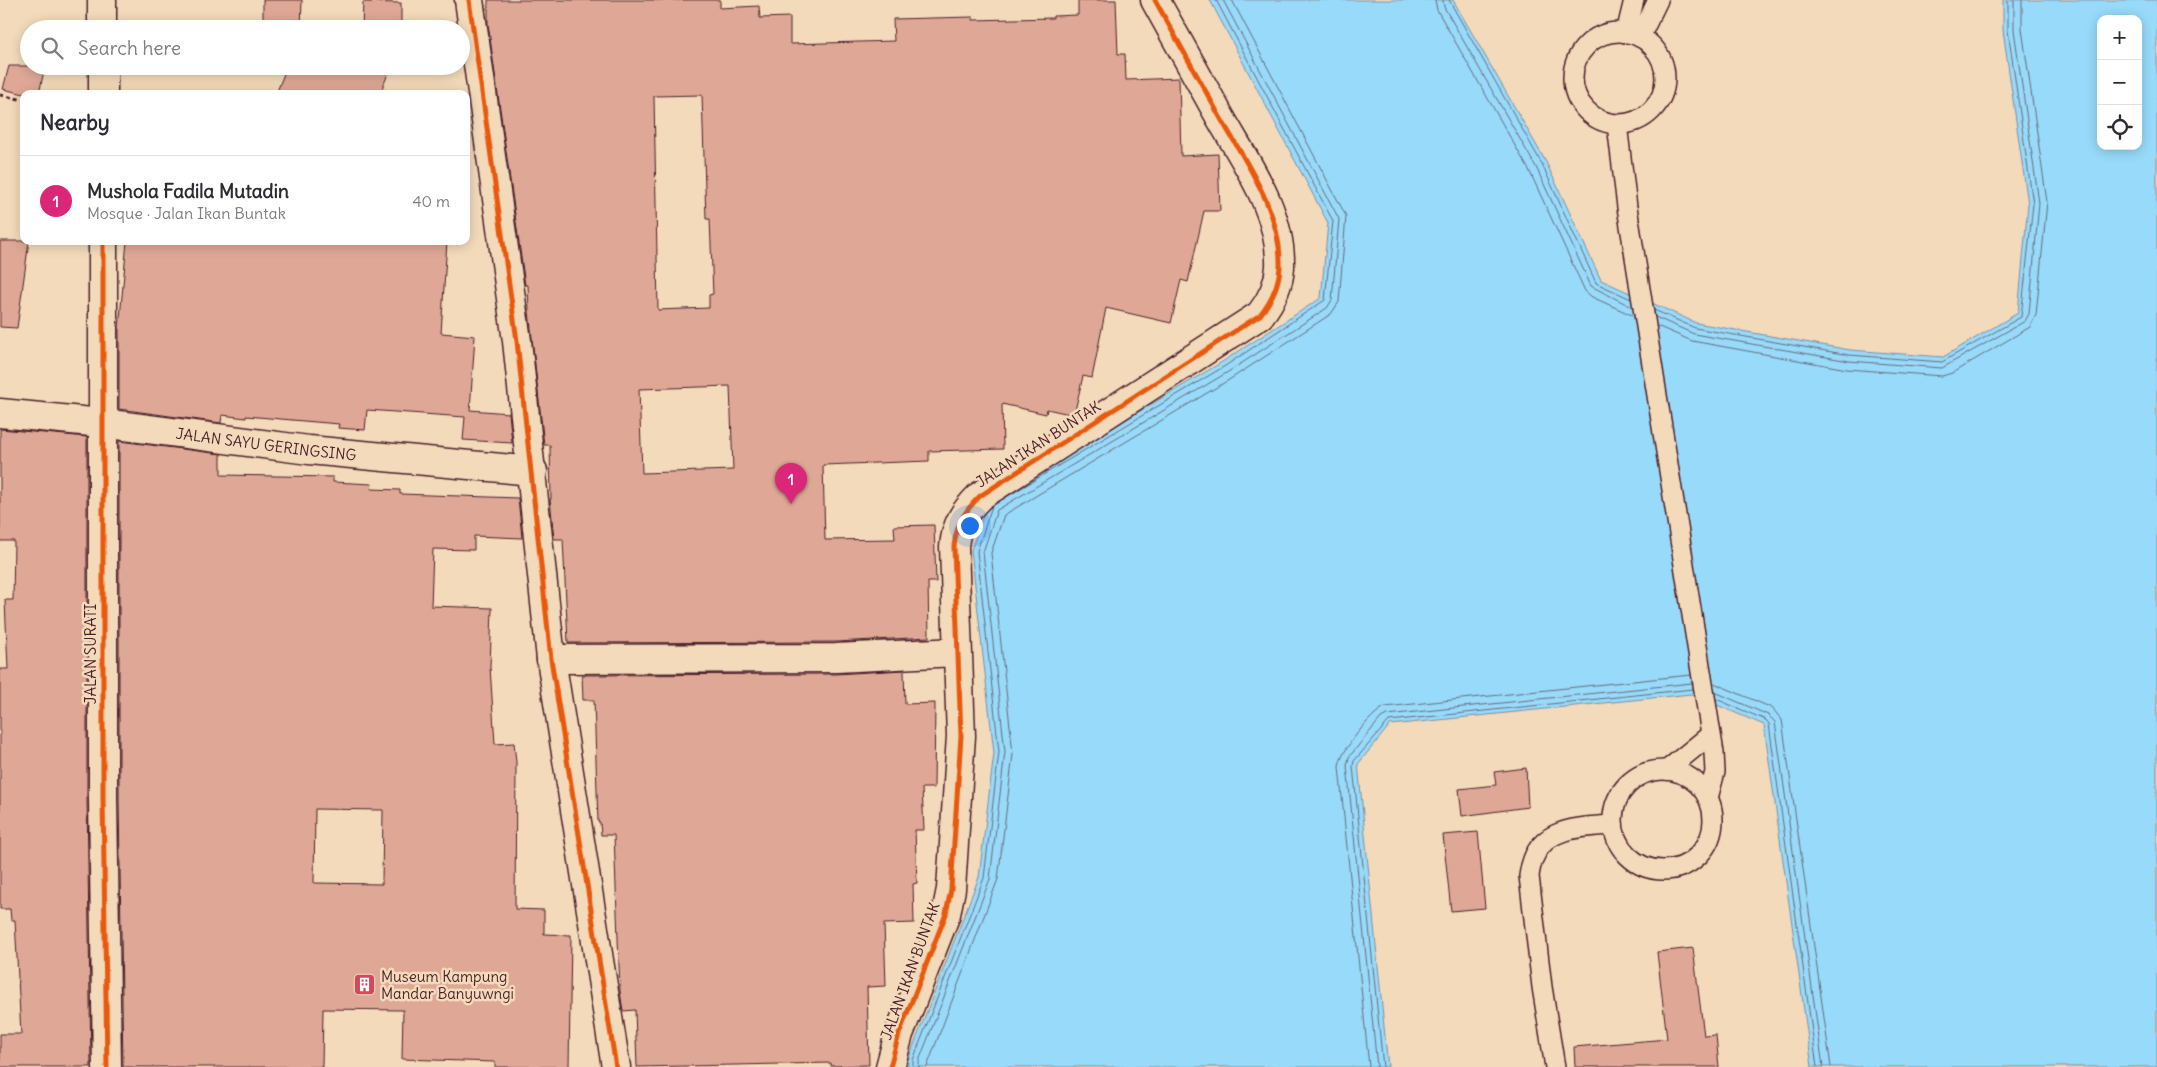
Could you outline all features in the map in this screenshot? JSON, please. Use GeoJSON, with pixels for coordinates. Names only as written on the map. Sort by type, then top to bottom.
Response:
{"type":"FeatureCollection","features":[{"type":"Feature","properties":{"kind":"street"},"geometry":{"type":"LineString","coordinates":[[102,0],[102,20]]}},
{"type":"Feature","properties":{"kind":"street"},"geometry":{"type":"LineString","coordinates":[[469,0],[517,341],[533,471],[552,659],[616,1067]]}},
{"type":"Feature","properties":{"kind":"street","name":"JALAN IKAN BUNTAK"},"geometry":{"type":"LineString","coordinates":[[890,1067],[899,1034],[946,914],[952,889],[960,744],[955,534],[960,518],[980,496],[1260,315],[1272,301],[1277,284],[1280,267],[1278,246],[1265,197],[1155,0]]}},
{"type":"Feature","properties":{"kind":"street"},"geometry":{"type":"LineString","coordinates":[[103,75],[103,90]]}},
{"type":"Feature","properties":{"kind":"street","name":"JALAN SURATI"},"geometry":{"type":"LineString","coordinates":[[103,245],[103,798],[107,1067]]}},
{"type":"Feature","properties":{"kind":"street","name":"JALAN SAYU GERINGSING"},"geometry":{"type":"LineString","coordinates":[[0,413],[102,423],[309,450],[533,471]]}},
{"type":"Feature","properties":{"kind":"street"},"geometry":{"type":"LineString","coordinates":[[552,659],[836,658],[957,652]]}},
{"type":"Feature","properties":{"kind":"lane"},"geometry":{"type":"LineString","coordinates":[[1633,35],[1634,0]]}},
{"type":"Feature","properties":{"kind":"lane"},"geometry":{"type":"LineString","coordinates":[[1633,35],[1658,0]]}},
{"type":"Feature","properties":{"kind":"lane"},"geometry":{"type":"LineString","coordinates":[[1610,33],[1633,35],[1651,45],[1664,69],[1661,96],[1654,108],[1643,117],[1631,123],[1617,124],[1602,121],[1589,114],[1576,96],[1572,74],[1576,60],[1585,47],[1596,38],[1610,33]]}},
{"type":"Feature","properties":{"kind":"lane"},"geometry":{"type":"LineString","coordinates":[[1617,124],[1627,207],[1707,708],[1715,772],[1708,798]]}},
{"type":"Feature","properties":{"kind":"lane"},"geometry":{"type":"LineString","coordinates":[[1667,770],[1710,735]]}},
{"type":"Feature","properties":{"kind":"lane"},"geometry":{"type":"LineString","coordinates":[[1667,770],[1684,774],[1698,784],[1708,798],[1713,817],[1711,836],[1701,853],[1686,865],[1667,870],[1648,868],[1631,858],[1619,844],[1613,825],[1614,808],[1622,792],[1634,779],[1649,772],[1667,770]]}},
{"type":"Feature","properties":{"kind":"lane"},"geometry":{"type":"LineString","coordinates":[[1555,1067],[1530,886],[1531,862],[1539,848],[1550,836],[1564,830],[1613,825]]}},
{"type":"Feature","properties":{"kind":"path"},"geometry":{"type":"LineString","coordinates":[[0,95],[20,99]]}},
{"type":"Feature","properties":{"kind":"water"},"geometry":{"type":"Polygon","coordinates":[[[1210,0],[1453,0],[1546,162],[1601,280],[1696,323],[1850,350],[1943,357],[2018,313],[2028,204],[2003,30],[2003,0],[2157,0],[2157,1067],[1812,1067],[1764,725],[1691,694],[1390,725],[1358,764],[1388,1067],[908,1067],[908,1060],[979,877],[994,753],[971,550],[988,502],[1222,362],[1321,298],[1328,223],[1210,0]]]}},
{"type":"Feature","properties":{"kind":"building"},"geometry":{"type":"Polygon","coordinates":[[[263,0],[302,0],[301,20],[263,20],[263,0]]]}},
{"type":"Feature","properties":{"kind":"building"},"geometry":{"type":"Polygon","coordinates":[[[488,0],[720,0],[720,8],[759,6],[760,18],[790,17],[790,44],[894,41],[893,19],[1053,18],[1053,16],[1078,15],[1078,0],[1116,0],[1118,54],[1125,54],[1126,80],[1179,78],[1181,156],[1218,154],[1220,211],[1204,211],[1188,282],[1181,280],[1171,323],[1106,308],[1092,378],[1083,376],[1074,415],[1047,409],[1046,414],[1002,404],[1003,449],[929,451],[929,461],[823,465],[825,540],[895,539],[894,526],[934,525],[936,582],[928,582],[929,637],[836,642],[568,643],[563,539],[554,539],[550,499],[550,445],[544,445],[529,311],[528,285],[525,285],[488,24],[488,0]],[[702,95],[654,96],[658,310],[709,308],[709,295],[713,294],[710,219],[706,219],[702,95]],[[730,386],[639,389],[642,473],[733,470],[730,386]]]}},
{"type":"Feature","properties":{"kind":"building"},"geometry":{"type":"Polygon","coordinates":[[[363,2],[401,3],[401,20],[362,20],[363,2]]]}},
{"type":"Feature","properties":{"kind":"building"},"geometry":{"type":"Polygon","coordinates":[[[9,66],[20,66],[20,75],[43,75],[40,90],[20,90],[20,93],[3,89],[9,66]]]}},
{"type":"Feature","properties":{"kind":"building"},"geometry":{"type":"Polygon","coordinates":[[[283,75],[387,75],[382,90],[278,90],[283,75]]]}},
{"type":"Feature","properties":{"kind":"building"},"geometry":{"type":"Polygon","coordinates":[[[0,241],[20,241],[20,245],[28,245],[17,328],[0,327],[0,241]]]}},
{"type":"Feature","properties":{"kind":"building"},"geometry":{"type":"Polygon","coordinates":[[[127,245],[447,245],[441,333],[475,336],[470,410],[509,413],[512,443],[463,440],[465,417],[367,410],[365,430],[338,428],[339,424],[246,416],[246,418],[222,415],[221,423],[119,409],[119,329],[127,245]]]}},
{"type":"Feature","properties":{"kind":"building"},"geometry":{"type":"Polygon","coordinates":[[[0,429],[87,437],[87,798],[91,1067],[0,1067],[0,1034],[21,1034],[15,920],[11,920],[10,909],[0,909],[0,669],[8,669],[5,600],[13,600],[14,541],[0,541],[0,429]]]}},
{"type":"Feature","properties":{"kind":"building"},"geometry":{"type":"Polygon","coordinates":[[[119,441],[221,454],[221,475],[333,477],[333,482],[372,484],[371,489],[400,490],[400,494],[518,498],[522,538],[474,536],[474,550],[433,549],[431,606],[492,608],[490,667],[495,744],[514,743],[516,762],[515,909],[544,910],[544,934],[571,935],[569,1067],[495,1067],[495,1062],[402,1059],[403,1010],[323,1009],[322,1067],[123,1067],[119,798],[119,441]],[[315,809],[314,883],[382,884],[383,810],[315,809]]]}},
{"type":"Feature","properties":{"kind":"building"},"geometry":{"type":"Polygon","coordinates":[[[904,670],[905,704],[935,703],[934,788],[922,788],[924,830],[915,830],[917,883],[913,884],[914,923],[884,924],[886,986],[867,987],[869,1065],[831,1066],[831,1063],[637,1067],[635,1010],[623,1011],[620,991],[614,835],[601,835],[600,822],[598,822],[594,700],[583,700],[582,675],[836,674],[904,670]]]}},
{"type":"Feature","properties":{"kind":"building"},"geometry":{"type":"Polygon","coordinates":[[[1526,768],[1528,807],[1462,816],[1459,789],[1496,785],[1494,772],[1526,768]]]}},
{"type":"Feature","properties":{"kind":"building"},"geometry":{"type":"Polygon","coordinates":[[[1478,832],[1485,908],[1451,911],[1443,835],[1478,832]]]}},
{"type":"Feature","properties":{"kind":"building"},"geometry":{"type":"Polygon","coordinates":[[[1693,948],[1704,1036],[1716,1035],[1719,1067],[1575,1067],[1574,1047],[1667,1039],[1657,952],[1693,948]]]}},
{"type":"Feature","properties":{"kind":"cycle path"},"geometry":{"type":"LineString","coordinates":[[469,0],[517,341],[551,659],[616,1067]]}},
{"type":"Feature","properties":{"kind":"cycle path"},"geometry":{"type":"LineString","coordinates":[[890,1067],[899,1034],[946,914],[951,889],[961,736],[954,547],[959,525],[969,507],[980,496],[1260,315],[1271,299],[1278,281],[1280,267],[1279,247],[1269,207],[1251,170],[1155,0]]}},
{"type":"Feature","properties":{"kind":"cycle path"},"geometry":{"type":"LineString","coordinates":[[103,245],[103,798],[107,1067]]}},
{"type":"Feature","properties":{"kind":"place","name":"Mushola Fadila Mutadin"},"geometry":{"type":"Point","coordinates":[791,504]}},
{"type":"Feature","properties":{"kind":"place","name":"Museum Kampung Mandar Banyuwngi"},"geometry":{"type":"Point","coordinates":[365,985]}}]}
